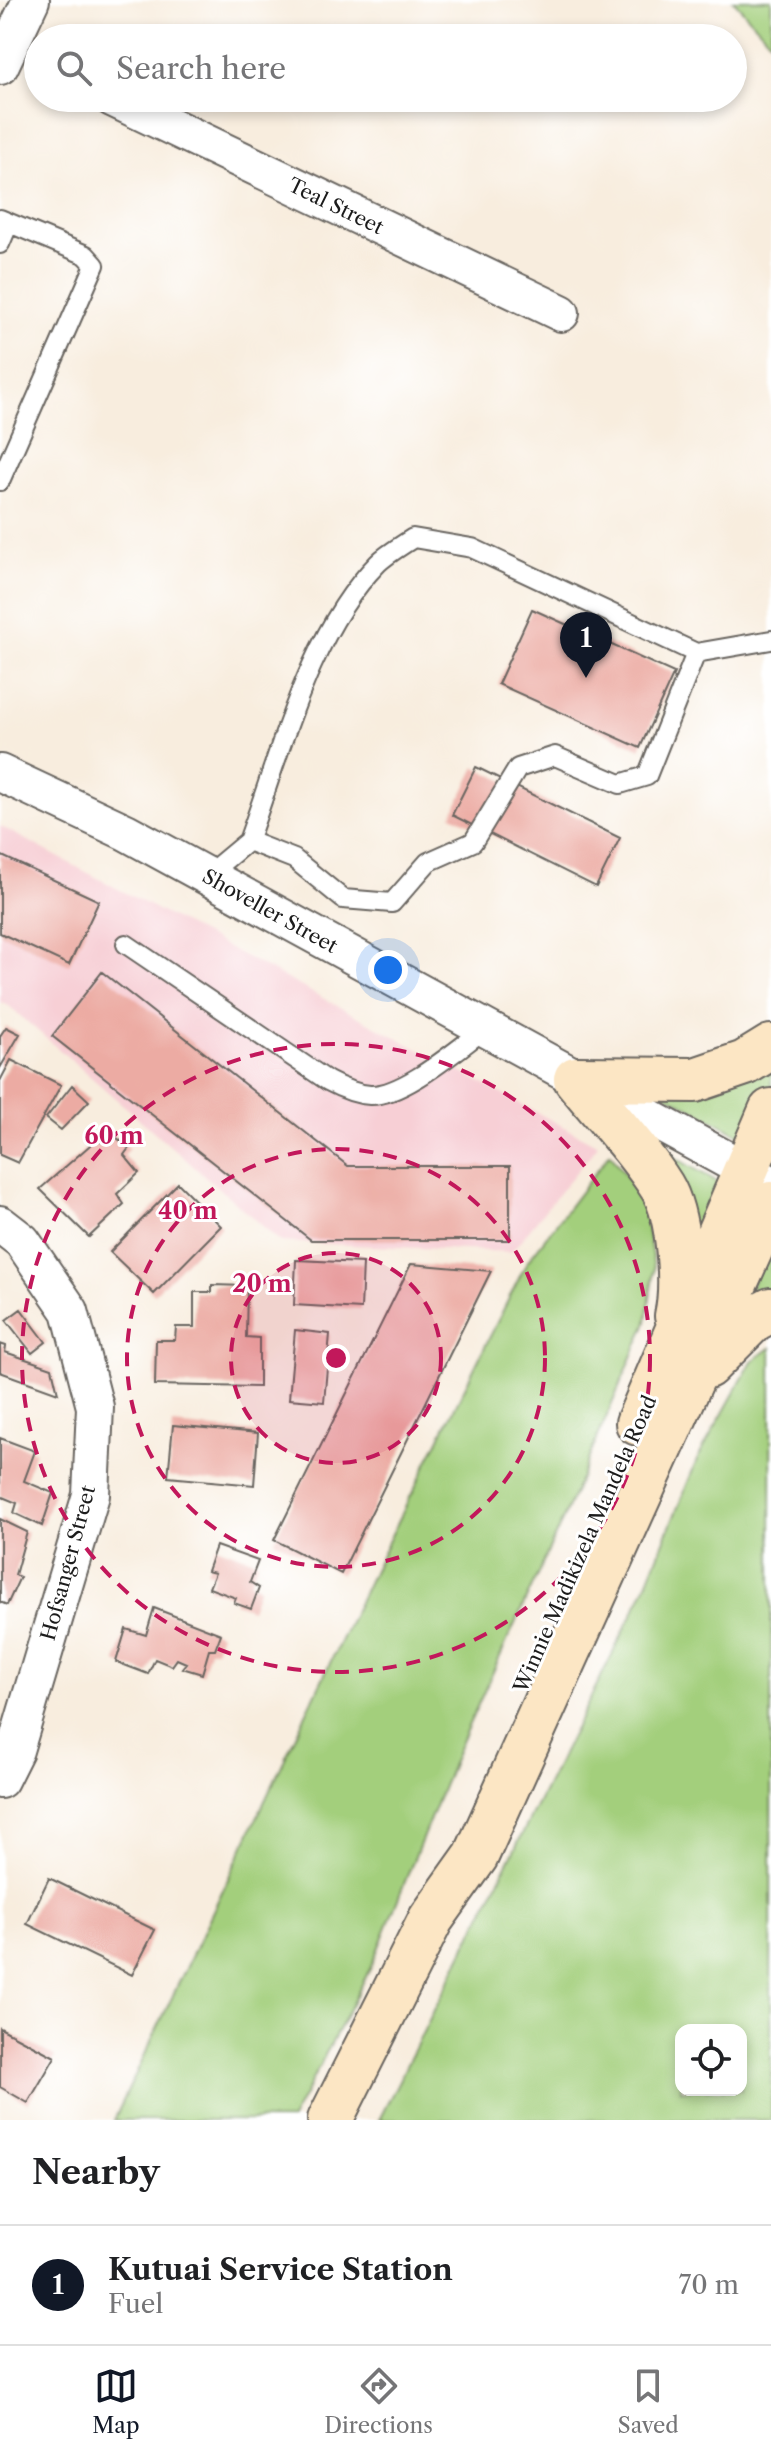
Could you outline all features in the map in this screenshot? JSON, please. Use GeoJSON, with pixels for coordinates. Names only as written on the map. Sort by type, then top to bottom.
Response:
{"type":"FeatureCollection","features":[{"type":"Feature","properties":{"kind":"main road"},"geometry":{"type":"LineString","coordinates":[[576,1079],[695,1080],[745,1063],[771,1047]]}},
{"type":"Feature","properties":{"kind":"main road"},"geometry":{"type":"LineString","coordinates":[[576,1079],[663,1189],[674,1230],[680,1287],[679,1368]]}},
{"type":"Feature","properties":{"kind":"main road","name":"Winnie Madikizela Mandela Road"},"geometry":{"type":"LineString","coordinates":[[330,2120],[431,1919],[476,1856],[679,1368],[763,1187],[771,1111]]}},
{"type":"Feature","properties":{"kind":"main road"},"geometry":{"type":"LineString","coordinates":[[679,1368],[771,1310]]}},
{"type":"Feature","properties":{"kind":"street"},"geometry":{"type":"LineString","coordinates":[[12,55],[31,0]]}},
{"type":"Feature","properties":{"kind":"street","name":"Teal Street"},"geometry":{"type":"LineString","coordinates":[[141,112],[561,313]]}},
{"type":"Feature","properties":{"kind":"street","name":"Shoveller Street"},"geometry":{"type":"LineString","coordinates":[[0,773],[126,832],[576,1079],[763,1187]]}},
{"type":"Feature","properties":{"kind":"street","name":"Hofsanger Street"},"geometry":{"type":"LineString","coordinates":[[0,1224],[22,1241],[70,1311],[95,1407],[91,1495],[15,1750],[0,1780]]}},
{"type":"Feature","properties":{"kind":"lane"},"geometry":{"type":"LineString","coordinates":[[0,244],[5,221],[86,255],[95,265],[0,481]]}},
{"type":"Feature","properties":{"kind":"lane"},"geometry":{"type":"LineString","coordinates":[[206,876],[248,841],[315,658],[343,605],[379,562],[413,538],[472,548],[696,653],[771,640]]}},
{"type":"Feature","properties":{"kind":"lane"},"geometry":{"type":"LineString","coordinates":[[248,841],[294,859],[343,899],[392,903],[428,862],[473,842],[518,768],[555,756],[620,784],[647,776],[696,653]]}},
{"type":"Feature","properties":{"kind":"lane"},"geometry":{"type":"LineString","coordinates":[[126,944],[328,1081],[349,1091],[371,1095],[394,1092],[485,1029]]}},
{"type":"Feature","properties":{"kind":"shaded area"},"geometry":{"type":"Polygon","coordinates":[[[0,826],[598,1145],[511,1252],[281,1242],[9,1006],[0,1002],[0,826]]]}},
{"type":"Feature","properties":{"kind":"green space"},"geometry":{"type":"Polygon","coordinates":[[[733,0],[771,0],[771,42],[733,0]]]}},
{"type":"Feature","properties":{"kind":"green space"},"geometry":{"type":"Polygon","coordinates":[[[771,1066],[771,1094],[750,1140],[657,1090],[771,1066]]]}},
{"type":"Feature","properties":{"kind":"green space"},"geometry":{"type":"Polygon","coordinates":[[[658,1148],[730,1189],[698,1262],[658,1148]]]}},
{"type":"Feature","properties":{"kind":"green space"},"geometry":{"type":"Polygon","coordinates":[[[610,1153],[642,1198],[654,1268],[647,1322],[562,1521],[460,1744],[370,1969],[291,2120],[114,2120],[374,1570],[527,1262],[610,1153]]]}},
{"type":"Feature","properties":{"kind":"green space"},"geometry":{"type":"Polygon","coordinates":[[[771,1240],[771,1288],[743,1305],[771,1240]]]}},
{"type":"Feature","properties":{"kind":"green space"},"geometry":{"type":"Polygon","coordinates":[[[771,1348],[771,2120],[379,2120],[643,1593],[697,1460],[752,1361],[771,1348]]]}},
{"type":"Feature","properties":{"kind":"building"},"geometry":{"type":"Polygon","coordinates":[[[532,609],[674,673],[640,748],[498,684],[532,609]]]}},
{"type":"Feature","properties":{"kind":"building"},"geometry":{"type":"Polygon","coordinates":[[[476,767],[620,838],[596,887],[452,815],[476,767]]]}},
{"type":"Feature","properties":{"kind":"building"},"geometry":{"type":"Polygon","coordinates":[[[0,855],[99,901],[69,965],[0,933],[0,855]]]}},
{"type":"Feature","properties":{"kind":"building"},"geometry":{"type":"Polygon","coordinates":[[[102,972],[348,1166],[510,1166],[510,1240],[311,1240],[52,1036],[102,972]]]}},
{"type":"Feature","properties":{"kind":"building"},"geometry":{"type":"Polygon","coordinates":[[[6,1027],[20,1034],[0,1068],[0,1036],[6,1027]]]}},
{"type":"Feature","properties":{"kind":"building"},"geometry":{"type":"Polygon","coordinates":[[[11,1060],[61,1085],[18,1163],[0,1155],[0,1081],[11,1060]]]}},
{"type":"Feature","properties":{"kind":"building"},"geometry":{"type":"Polygon","coordinates":[[[72,1085],[89,1101],[61,1130],[46,1118],[72,1085]]]}},
{"type":"Feature","properties":{"kind":"building"},"geometry":{"type":"Polygon","coordinates":[[[110,1132],[129,1148],[124,1155],[139,1173],[117,1194],[124,1204],[89,1237],[40,1189],[97,1139],[101,1142],[110,1132]]]}},
{"type":"Feature","properties":{"kind":"building"},"geometry":{"type":"Polygon","coordinates":[[[178,1183],[221,1226],[154,1294],[110,1252],[178,1183]]]}},
{"type":"Feature","properties":{"kind":"building"},"geometry":{"type":"Polygon","coordinates":[[[296,1260],[363,1263],[361,1309],[294,1305],[296,1260]]]}},
{"type":"Feature","properties":{"kind":"building"},"geometry":{"type":"Polygon","coordinates":[[[411,1264],[491,1271],[341,1574],[274,1540],[411,1264]]]}},
{"type":"Feature","properties":{"kind":"building"},"geometry":{"type":"Polygon","coordinates":[[[212,1285],[247,1286],[246,1337],[259,1338],[259,1387],[155,1385],[156,1340],[175,1340],[176,1327],[194,1327],[194,1292],[212,1292],[212,1285]]]}},
{"type":"Feature","properties":{"kind":"building"},"geometry":{"type":"Polygon","coordinates":[[[21,1309],[46,1342],[32,1353],[6,1320],[21,1309]]]}},
{"type":"Feature","properties":{"kind":"building"},"geometry":{"type":"Polygon","coordinates":[[[295,1330],[330,1334],[324,1402],[289,1399],[295,1330]]]}},
{"type":"Feature","properties":{"kind":"building"},"geometry":{"type":"Polygon","coordinates":[[[0,1344],[6,1346],[5,1352],[52,1368],[58,1393],[0,1372],[0,1344]]]}},
{"type":"Feature","properties":{"kind":"building"},"geometry":{"type":"Polygon","coordinates":[[[173,1425],[258,1433],[254,1485],[168,1477],[173,1425]]]}},
{"type":"Feature","properties":{"kind":"building"},"geometry":{"type":"Polygon","coordinates":[[[0,1438],[35,1451],[24,1481],[53,1493],[42,1526],[14,1513],[17,1503],[0,1496],[0,1438]]]}},
{"type":"Feature","properties":{"kind":"building"},"geometry":{"type":"Polygon","coordinates":[[[0,1519],[27,1532],[15,1575],[20,1577],[7,1605],[0,1602],[0,1519]]]}},
{"type":"Feature","properties":{"kind":"building"},"geometry":{"type":"Polygon","coordinates":[[[216,1546],[258,1561],[250,1582],[259,1588],[251,1609],[234,1603],[236,1598],[209,1588],[215,1573],[207,1571],[216,1546]]]}},
{"type":"Feature","properties":{"kind":"building"},"geometry":{"type":"Polygon","coordinates":[[[154,1608],[221,1634],[215,1650],[209,1650],[202,1674],[182,1668],[186,1663],[177,1659],[172,1666],[155,1659],[148,1674],[116,1662],[126,1629],[146,1635],[154,1608]]]}},
{"type":"Feature","properties":{"kind":"building"},"geometry":{"type":"Polygon","coordinates":[[[49,1878],[155,1930],[132,1975],[27,1924],[49,1878]]]}},
{"type":"Feature","properties":{"kind":"building"},"geometry":{"type":"Polygon","coordinates":[[[0,2028],[55,2057],[28,2103],[0,2087],[0,2028]]]}},
{"type":"Feature","properties":{"kind":"place","name":"Kutuai Service Station"},"geometry":{"type":"Point","coordinates":[586,678]}}]}
